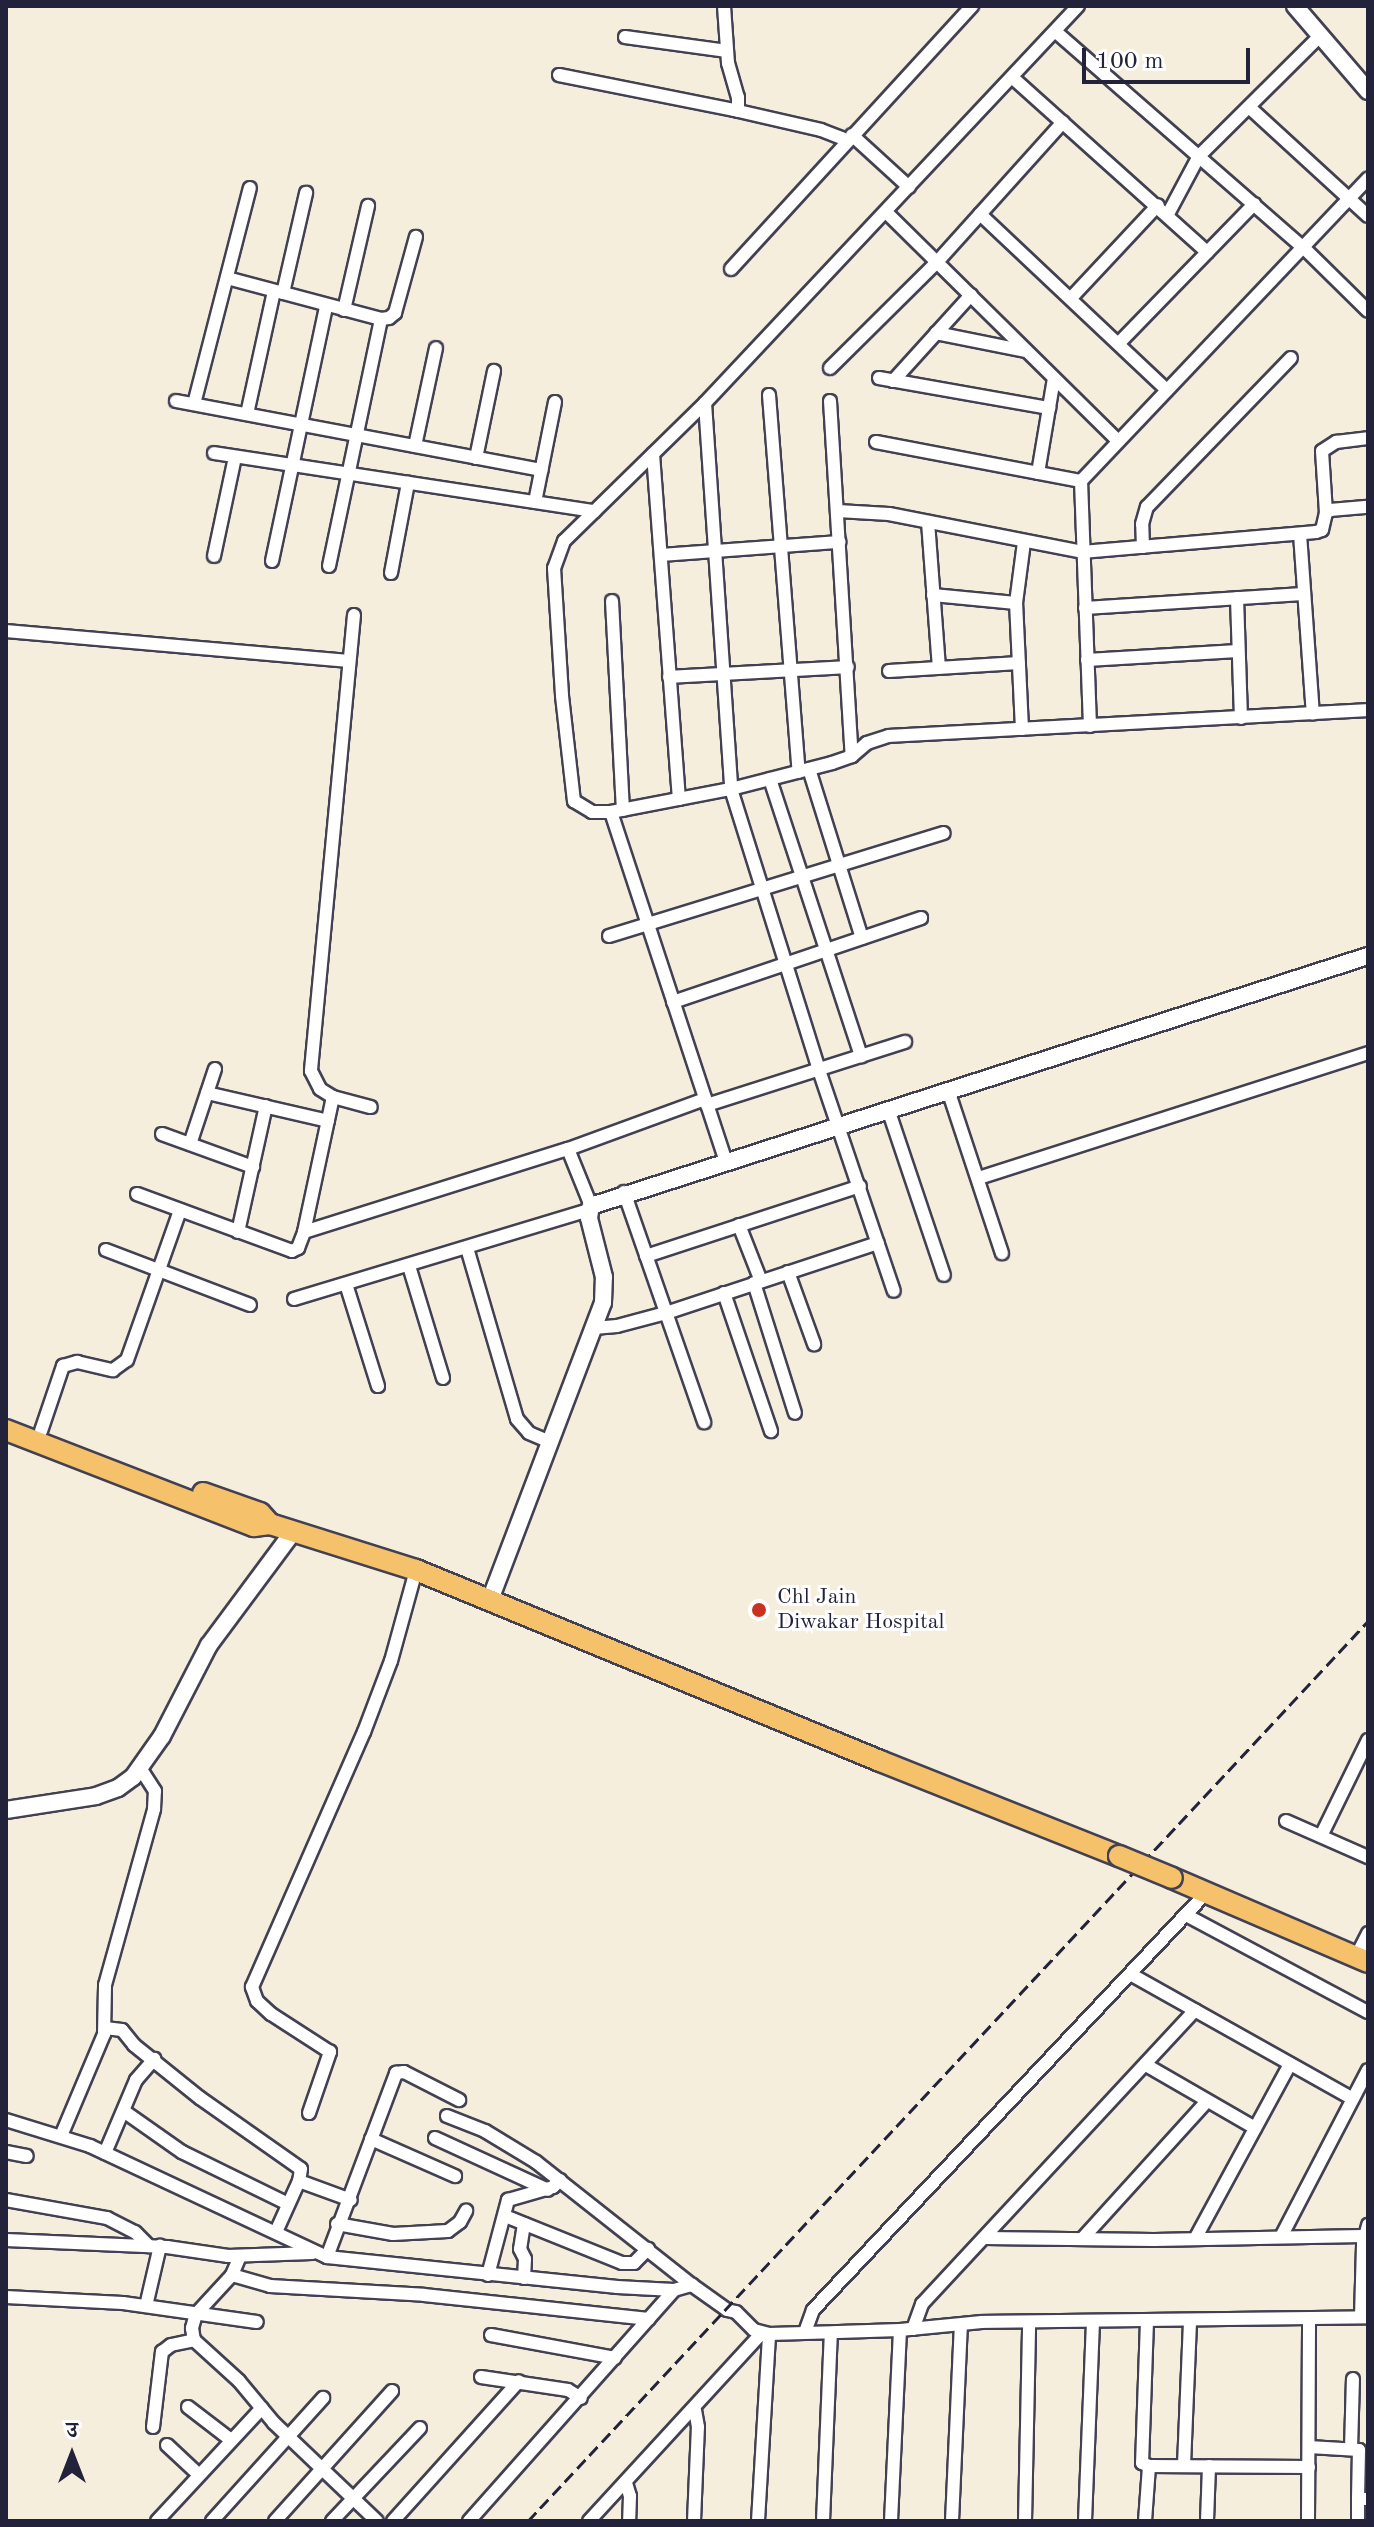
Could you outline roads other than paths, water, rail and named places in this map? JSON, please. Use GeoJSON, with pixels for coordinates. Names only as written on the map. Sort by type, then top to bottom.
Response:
{"type":"FeatureCollection","features":[{"type":"Feature","properties":{"kind":"main road"},"geometry":{"type":"LineString","coordinates":[[6,1417],[260,1513],[270,1524]]}},
{"type":"Feature","properties":{"kind":"main road"},"geometry":{"type":"LineString","coordinates":[[6,1430],[254,1526],[270,1524],[416,1570],[1119,1856],[1362,1959]]}},
{"type":"Feature","properties":{"kind":"street"},"geometry":{"type":"LineString","coordinates":[[724,6],[727,51],[738,97],[738,111]]}},
{"type":"Feature","properties":{"kind":"street"},"geometry":{"type":"LineString","coordinates":[[731,269],[972,6]]}},
{"type":"Feature","properties":{"kind":"street"},"geometry":{"type":"LineString","coordinates":[[1078,6],[705,403],[564,541],[554,568],[570,791],[582,808],[617,811],[731,789],[804,770],[852,756],[867,743],[889,736],[1368,710]]}},
{"type":"Feature","properties":{"kind":"street"},"geometry":{"type":"LineString","coordinates":[[1295,6],[1368,91]]}},
{"type":"Feature","properties":{"kind":"street"},"geometry":{"type":"LineString","coordinates":[[1056,32],[1305,249],[1368,311]]}},
{"type":"Feature","properties":{"kind":"street"},"geometry":{"type":"LineString","coordinates":[[1071,298],[1163,209],[1199,156],[1320,36]]}},
{"type":"Feature","properties":{"kind":"street"},"geometry":{"type":"LineString","coordinates":[[625,37],[727,51]]}},
{"type":"Feature","properties":{"kind":"street"},"geometry":{"type":"LineString","coordinates":[[559,75],[738,111],[850,138],[909,187]]}},
{"type":"Feature","properties":{"kind":"street"},"geometry":{"type":"LineString","coordinates":[[1013,78],[1163,209],[1207,252]]}},
{"type":"Feature","properties":{"kind":"street"},"geometry":{"type":"LineString","coordinates":[[1249,107],[1368,216]]}},
{"type":"Feature","properties":{"kind":"street"},"geometry":{"type":"LineString","coordinates":[[830,368],[937,262],[1063,122]]}},
{"type":"Feature","properties":{"kind":"street"},"geometry":{"type":"LineString","coordinates":[[1090,726],[1081,481],[1117,440],[1305,249],[1368,179]]}},
{"type":"Feature","properties":{"kind":"street"},"geometry":{"type":"LineString","coordinates":[[194,404],[250,188]]}},
{"type":"Feature","properties":{"kind":"street"},"geometry":{"type":"LineString","coordinates":[[247,414],[306,193]]}},
{"type":"Feature","properties":{"kind":"street"},"geometry":{"type":"LineString","coordinates":[[1119,343],[1254,204]]}},
{"type":"Feature","properties":{"kind":"street"},"geometry":{"type":"LineString","coordinates":[[344,310],[368,206]]}},
{"type":"Feature","properties":{"kind":"street"},"geometry":{"type":"LineString","coordinates":[[886,212],[1117,440]]}},
{"type":"Feature","properties":{"kind":"street"},"geometry":{"type":"LineString","coordinates":[[980,214],[1167,390]]}},
{"type":"Feature","properties":{"kind":"street"},"geometry":{"type":"LineString","coordinates":[[227,278],[381,319],[395,313],[416,237]]}},
{"type":"Feature","properties":{"kind":"street"},"geometry":{"type":"LineString","coordinates":[[893,381],[971,295]]}},
{"type":"Feature","properties":{"kind":"street"},"geometry":{"type":"LineString","coordinates":[[272,561],[326,306]]}},
{"type":"Feature","properties":{"kind":"street"},"geometry":{"type":"LineString","coordinates":[[329,566],[381,319]]}},
{"type":"Feature","properties":{"kind":"street"},"geometry":{"type":"LineString","coordinates":[[936,333],[1026,351]]}},
{"type":"Feature","properties":{"kind":"street"},"geometry":{"type":"LineString","coordinates":[[415,446],[436,348]]}},
{"type":"Feature","properties":{"kind":"street"},"geometry":{"type":"LineString","coordinates":[[1143,547],[1142,524],[1147,507],[1291,358]]}},
{"type":"Feature","properties":{"kind":"street"},"geometry":{"type":"LineString","coordinates":[[476,458],[494,371]]}},
{"type":"Feature","properties":{"kind":"street"},"geometry":{"type":"LineString","coordinates":[[879,378],[1049,408]]}},
{"type":"Feature","properties":{"kind":"street"},"geometry":{"type":"LineString","coordinates":[[1038,473],[1054,378]]}},
{"type":"Feature","properties":{"kind":"street"},"geometry":{"type":"LineString","coordinates":[[769,395],[790,670],[804,770],[862,938]]}},
{"type":"Feature","properties":{"kind":"street"},"geometry":{"type":"LineString","coordinates":[[176,401],[542,470]]}},
{"type":"Feature","properties":{"kind":"street"},"geometry":{"type":"LineString","coordinates":[[830,401],[852,756]]}},
{"type":"Feature","properties":{"kind":"street"},"geometry":{"type":"LineString","coordinates":[[535,502],[555,402]]}},
{"type":"Feature","properties":{"kind":"street"},"geometry":{"type":"LineString","coordinates":[[705,403],[731,789],[819,1070],[894,1291]]}},
{"type":"Feature","properties":{"kind":"street"},"geometry":{"type":"LineString","coordinates":[[838,511],[928,522],[1082,552],[1300,534],[1322,530],[1326,513],[1322,451],[1336,442],[1368,438]]}},
{"type":"Feature","properties":{"kind":"street"},"geometry":{"type":"LineString","coordinates":[[876,442],[1081,481]]}},
{"type":"Feature","properties":{"kind":"street"},"geometry":{"type":"LineString","coordinates":[[214,453],[595,511]]}},
{"type":"Feature","properties":{"kind":"street"},"geometry":{"type":"LineString","coordinates":[[653,454],[679,799]]}},
{"type":"Feature","properties":{"kind":"street"},"geometry":{"type":"LineString","coordinates":[[214,556],[235,457]]}},
{"type":"Feature","properties":{"kind":"street"},"geometry":{"type":"LineString","coordinates":[[391,573],[408,483]]}},
{"type":"Feature","properties":{"kind":"street"},"geometry":{"type":"LineString","coordinates":[[1326,513],[1368,507]]}},
{"type":"Feature","properties":{"kind":"street"},"geometry":{"type":"LineString","coordinates":[[928,522],[939,668]]}},
{"type":"Feature","properties":{"kind":"street"},"geometry":{"type":"LineString","coordinates":[[1300,534],[1313,714]]}},
{"type":"Feature","properties":{"kind":"street"},"geometry":{"type":"LineString","coordinates":[[661,555],[840,542]]}},
{"type":"Feature","properties":{"kind":"street"},"geometry":{"type":"LineString","coordinates":[[1022,729],[1016,603],[1024,542]]}},
{"type":"Feature","properties":{"kind":"street"},"geometry":{"type":"LineString","coordinates":[[1085,608],[1303,594]]}},
{"type":"Feature","properties":{"kind":"street"},"geometry":{"type":"LineString","coordinates":[[933,595],[1016,603]]}},
{"type":"Feature","properties":{"kind":"street"},"geometry":{"type":"LineString","coordinates":[[1237,598],[1241,718]]}},
{"type":"Feature","properties":{"kind":"street"},"geometry":{"type":"LineString","coordinates":[[612,601],[617,811],[648,925],[726,1161]]}},
{"type":"Feature","properties":{"kind":"street"},"geometry":{"type":"LineString","coordinates":[[354,615],[311,1071],[320,1089],[333,1097],[371,1107]]}},
{"type":"Feature","properties":{"kind":"street"},"geometry":{"type":"LineString","coordinates":[[6,631],[349,661]]}},
{"type":"Feature","properties":{"kind":"street"},"geometry":{"type":"LineString","coordinates":[[1087,660],[1238,651]]}},
{"type":"Feature","properties":{"kind":"street"},"geometry":{"type":"LineString","coordinates":[[889,671],[1019,663]]}},
{"type":"Feature","properties":{"kind":"street"},"geometry":{"type":"LineString","coordinates":[[669,677],[848,667]]}},
{"type":"Feature","properties":{"kind":"street"},"geometry":{"type":"LineString","coordinates":[[770,779],[861,1056]]}},
{"type":"Feature","properties":{"kind":"street"},"geometry":{"type":"LineString","coordinates":[[609,936],[943,833]]}},
{"type":"Feature","properties":{"kind":"street"},"geometry":{"type":"LineString","coordinates":[[673,1002],[921,918]]}},
{"type":"Feature","properties":{"kind":"street"},"geometry":{"type":"LineString","coordinates":[[294,1299],[467,1248],[589,1208],[624,1192],[1368,956]]}},
{"type":"Feature","properties":{"kind":"street"},"geometry":{"type":"LineString","coordinates":[[304,1232],[706,1102],[905,1042]]}},
{"type":"Feature","properties":{"kind":"street"},"geometry":{"type":"LineString","coordinates":[[979,1178],[1368,1053]]}},
{"type":"Feature","properties":{"kind":"street"},"geometry":{"type":"LineString","coordinates":[[190,1144],[215,1069]]}},
{"type":"Feature","properties":{"kind":"street"},"geometry":{"type":"LineString","coordinates":[[948,1090],[1002,1253]]}},
{"type":"Feature","properties":{"kind":"street"},"geometry":{"type":"LineString","coordinates":[[207,1093],[328,1121]]}},
{"type":"Feature","properties":{"kind":"street"},"geometry":{"type":"LineString","coordinates":[[137,1194],[292,1251],[298,1248],[304,1232],[333,1097]]}},
{"type":"Feature","properties":{"kind":"street"},"geometry":{"type":"LineString","coordinates":[[238,1232],[266,1106]]}},
{"type":"Feature","properties":{"kind":"street"},"geometry":{"type":"LineString","coordinates":[[888,1109],[944,1275]]}},
{"type":"Feature","properties":{"kind":"street"},"geometry":{"type":"LineString","coordinates":[[162,1134],[253,1167]]}},
{"type":"Feature","properties":{"kind":"street"},"geometry":{"type":"LineString","coordinates":[[490,1600],[603,1303],[604,1277],[589,1208],[568,1149]]}},
{"type":"Feature","properties":{"kind":"street"},"geometry":{"type":"LineString","coordinates":[[646,1256],[860,1186]]}},
{"type":"Feature","properties":{"kind":"street"},"geometry":{"type":"LineString","coordinates":[[624,1192],[704,1422]]}},
{"type":"Feature","properties":{"kind":"street"},"geometry":{"type":"LineString","coordinates":[[41,1431],[63,1366],[77,1362],[113,1370],[127,1360],[180,1210]]}},
{"type":"Feature","properties":{"kind":"street"},"geometry":{"type":"LineString","coordinates":[[739,1225],[795,1413]]}},
{"type":"Feature","properties":{"kind":"street"},"geometry":{"type":"LineString","coordinates":[[594,1328],[617,1326],[666,1313],[878,1243]]}},
{"type":"Feature","properties":{"kind":"street"},"geometry":{"type":"LineString","coordinates":[[467,1248],[517,1419],[529,1433],[550,1442]]}},
{"type":"Feature","properties":{"kind":"street"},"geometry":{"type":"LineString","coordinates":[[106,1250],[250,1305]]}},
{"type":"Feature","properties":{"kind":"street"},"geometry":{"type":"LineString","coordinates":[[409,1266],[443,1378]]}},
{"type":"Feature","properties":{"kind":"street"},"geometry":{"type":"LineString","coordinates":[[788,1272],[814,1344]]}},
{"type":"Feature","properties":{"kind":"street"},"geometry":{"type":"LineString","coordinates":[[346,1284],[378,1386]]}},
{"type":"Feature","properties":{"kind":"street"},"geometry":{"type":"LineString","coordinates":[[724,1293],[771,1431]]}},
{"type":"Feature","properties":{"kind":"street"},"geometry":{"type":"LineString","coordinates":[[6,1810],[96,1796],[118,1788],[140,1768],[162,1736],[209,1645],[293,1532]]}},
{"type":"Feature","properties":{"kind":"street"},"geometry":{"type":"LineString","coordinates":[[309,2113],[330,2052],[271,2014],[257,2001],[252,1987],[364,1732],[391,1661],[416,1570]]}},
{"type":"Feature","properties":{"kind":"street"},"geometry":{"type":"LineString","coordinates":[[1321,1836],[1368,1740]]}},
{"type":"Feature","properties":{"kind":"street"},"geometry":{"type":"LineString","coordinates":[[61,2136],[112,2028],[105,1985],[156,1799],[140,1768]]}},
{"type":"Feature","properties":{"kind":"street"},"geometry":{"type":"LineString","coordinates":[[1286,1821],[1368,1857]]}},
{"type":"Feature","properties":{"kind":"street"},"geometry":{"type":"LineString","coordinates":[[805,2332],[813,2310],[1206,1893]]}},
{"type":"Feature","properties":{"kind":"street"},"geometry":{"type":"LineString","coordinates":[[1186,1915],[1368,2012]]}},
{"type":"Feature","properties":{"kind":"street"},"geometry":{"type":"LineString","coordinates":[[1362,1959],[1368,1933]]}},
{"type":"Feature","properties":{"kind":"street"},"geometry":{"type":"LineString","coordinates":[[1132,1975],[1353,2099]]}},
{"type":"Feature","properties":{"kind":"street"},"geometry":{"type":"LineString","coordinates":[[913,2329],[922,2304],[1195,2010]]}},
{"type":"Feature","properties":{"kind":"street"},"geometry":{"type":"LineString","coordinates":[[112,2028],[200,2098],[296,2165],[301,2178],[349,2206]]}},
{"type":"Feature","properties":{"kind":"street"},"geometry":{"type":"LineString","coordinates":[[105,2153],[136,2080],[154,2059]]}},
{"type":"Feature","properties":{"kind":"street"},"geometry":{"type":"LineString","coordinates":[[1195,2239],[1290,2064]]}},
{"type":"Feature","properties":{"kind":"street"},"geometry":{"type":"LineString","coordinates":[[1146,2065],[1255,2128]]}},
{"type":"Feature","properties":{"kind":"street"},"geometry":{"type":"LineString","coordinates":[[1281,2237],[1368,2070]]}},
{"type":"Feature","properties":{"kind":"street"},"geometry":{"type":"LineString","coordinates":[[327,2257],[337,2224],[349,2206],[371,2139],[400,2071],[459,2100]]}},
{"type":"Feature","properties":{"kind":"street"},"geometry":{"type":"LineString","coordinates":[[1082,2239],[1207,2101]]}},
{"type":"Feature","properties":{"kind":"street"},"geometry":{"type":"LineString","coordinates":[[125,2112],[182,2152],[288,2204]]}},
{"type":"Feature","properties":{"kind":"street"},"geometry":{"type":"LineString","coordinates":[[447,2116],[509,2144],[560,2180],[692,2285],[766,2333],[831,2333],[1029,2322],[1365,2317],[1366,2231],[1195,2239],[985,2238]]}},
{"type":"Feature","properties":{"kind":"street"},"geometry":{"type":"LineString","coordinates":[[6,2120],[105,2153],[276,2232],[312,2253],[327,2257],[488,2275],[674,2290],[692,2285]]}},
{"type":"Feature","properties":{"kind":"street"},"geometry":{"type":"LineString","coordinates":[[435,2138],[548,2190]]}},
{"type":"Feature","properties":{"kind":"street"},"geometry":{"type":"LineString","coordinates":[[371,2139],[455,2176]]}},
{"type":"Feature","properties":{"kind":"street"},"geometry":{"type":"LineString","coordinates":[[6,2152],[27,2156]]}},
{"type":"Feature","properties":{"kind":"street"},"geometry":{"type":"LineString","coordinates":[[276,2232],[301,2178]]}},
{"type":"Feature","properties":{"kind":"street"},"geometry":{"type":"LineString","coordinates":[[488,2275],[513,2196],[548,2190],[560,2180]]}},
{"type":"Feature","properties":{"kind":"street"},"geometry":{"type":"LineString","coordinates":[[6,2200],[107,2218],[154,2246]]}},
{"type":"Feature","properties":{"kind":"street"},"geometry":{"type":"LineString","coordinates":[[337,2224],[366,2232],[393,2234],[448,2231],[460,2222],[466,2211]]}},
{"type":"Feature","properties":{"kind":"street"},"geometry":{"type":"LineString","coordinates":[[505,2216],[622,2263],[634,2263],[648,2249]]}},
{"type":"Feature","properties":{"kind":"street"},"geometry":{"type":"LineString","coordinates":[[524,2224],[520,2249],[525,2259],[524,2278]]}},
{"type":"Feature","properties":{"kind":"street"},"geometry":{"type":"LineString","coordinates":[[6,2240],[154,2246],[240,2256],[312,2253]]}},
{"type":"Feature","properties":{"kind":"street"},"geometry":{"type":"LineString","coordinates":[[146,2306],[154,2246]]}},
{"type":"Feature","properties":{"kind":"street"},"geometry":{"type":"LineString","coordinates":[[194,2340],[196,2314],[232,2275],[240,2256]]}},
{"type":"Feature","properties":{"kind":"street"},"geometry":{"type":"LineString","coordinates":[[232,2275],[270,2286],[424,2295],[649,2319]]}},
{"type":"Feature","properties":{"kind":"street"},"geometry":{"type":"LineString","coordinates":[[469,2521],[674,2290]]}},
{"type":"Feature","properties":{"kind":"street"},"geometry":{"type":"LineString","coordinates":[[6,2297],[146,2306],[257,2322]]}},
{"type":"Feature","properties":{"kind":"street"},"geometry":{"type":"LineString","coordinates":[[1184,2465],[1190,2320]]}},
{"type":"Feature","properties":{"kind":"street"},"geometry":{"type":"LineString","coordinates":[[1308,2521],[1309,2320]]}},
{"type":"Feature","properties":{"kind":"street"},"geometry":{"type":"LineString","coordinates":[[1085,2521],[1093,2321]]}},
{"type":"Feature","properties":{"kind":"street"},"geometry":{"type":"LineString","coordinates":[[1147,2321],[1140,2458],[1149,2466],[1309,2467]]}},
{"type":"Feature","properties":{"kind":"street"},"geometry":{"type":"LineString","coordinates":[[1025,2521],[1029,2322]]}},
{"type":"Feature","properties":{"kind":"street"},"geometry":{"type":"LineString","coordinates":[[952,2521],[961,2325]]}},
{"type":"Feature","properties":{"kind":"street"},"geometry":{"type":"LineString","coordinates":[[891,2521],[900,2330]]}},
{"type":"Feature","properties":{"kind":"street"},"geometry":{"type":"LineString","coordinates":[[589,2521],[766,2333]]}},
{"type":"Feature","properties":{"kind":"street"},"geometry":{"type":"LineString","coordinates":[[758,2521],[766,2333]]}},
{"type":"Feature","properties":{"kind":"street"},"geometry":{"type":"LineString","coordinates":[[823,2521],[831,2333]]}},
{"type":"Feature","properties":{"kind":"street"},"geometry":{"type":"LineString","coordinates":[[491,2335],[615,2358]]}},
{"type":"Feature","properties":{"kind":"street"},"geometry":{"type":"LineString","coordinates":[[194,2340],[239,2381],[289,2438],[377,2521]]}},
{"type":"Feature","properties":{"kind":"street"},"geometry":{"type":"LineString","coordinates":[[153,2427],[162,2352],[171,2345],[194,2340]]}},
{"type":"Feature","properties":{"kind":"street"},"geometry":{"type":"LineString","coordinates":[[481,2377],[568,2390],[581,2398]]}},
{"type":"Feature","properties":{"kind":"street"},"geometry":{"type":"LineString","coordinates":[[1351,2449],[1353,2379]]}},
{"type":"Feature","properties":{"kind":"street"},"geometry":{"type":"LineString","coordinates":[[393,2521],[519,2381]]}},
{"type":"Feature","properties":{"kind":"street"},"geometry":{"type":"LineString","coordinates":[[275,2521],[392,2391]]}},
{"type":"Feature","properties":{"kind":"street"},"geometry":{"type":"LineString","coordinates":[[212,2521],[323,2398]]}},
{"type":"Feature","properties":{"kind":"street"},"geometry":{"type":"LineString","coordinates":[[188,2407],[231,2440]]}},
{"type":"Feature","properties":{"kind":"street"},"geometry":{"type":"LineString","coordinates":[[165,2518],[198,2474],[262,2408]]}},
{"type":"Feature","properties":{"kind":"street"},"geometry":{"type":"LineString","coordinates":[[694,2521],[698,2427],[695,2410]]}},
{"type":"Feature","properties":{"kind":"street"},"geometry":{"type":"LineString","coordinates":[[332,2521],[420,2428]]}},
{"type":"Feature","properties":{"kind":"street"},"geometry":{"type":"LineString","coordinates":[[167,2445],[198,2474]]}},
{"type":"Feature","properties":{"kind":"street"},"geometry":{"type":"LineString","coordinates":[[1309,2447],[1359,2450],[1363,2499],[1358,2521]]}},
{"type":"Feature","properties":{"kind":"street"},"geometry":{"type":"LineString","coordinates":[[1145,2521],[1149,2466]]}},
{"type":"Feature","properties":{"kind":"street"},"geometry":{"type":"LineString","coordinates":[[1207,2521],[1209,2466]]}},
{"type":"Feature","properties":{"kind":"street"},"geometry":{"type":"LineString","coordinates":[[626,2483],[630,2496],[629,2521]]}},
{"type":"Feature","properties":{"kind":"railway"},"geometry":{"type":"LineString","coordinates":[[528,2521],[1368,1621]]}},
{"type":"Feature","properties":{"kind":"place","name":"Chl Jain Diwakar Hospital"},"geometry":{"type":"Point","coordinates":[759,1610]}}]}
